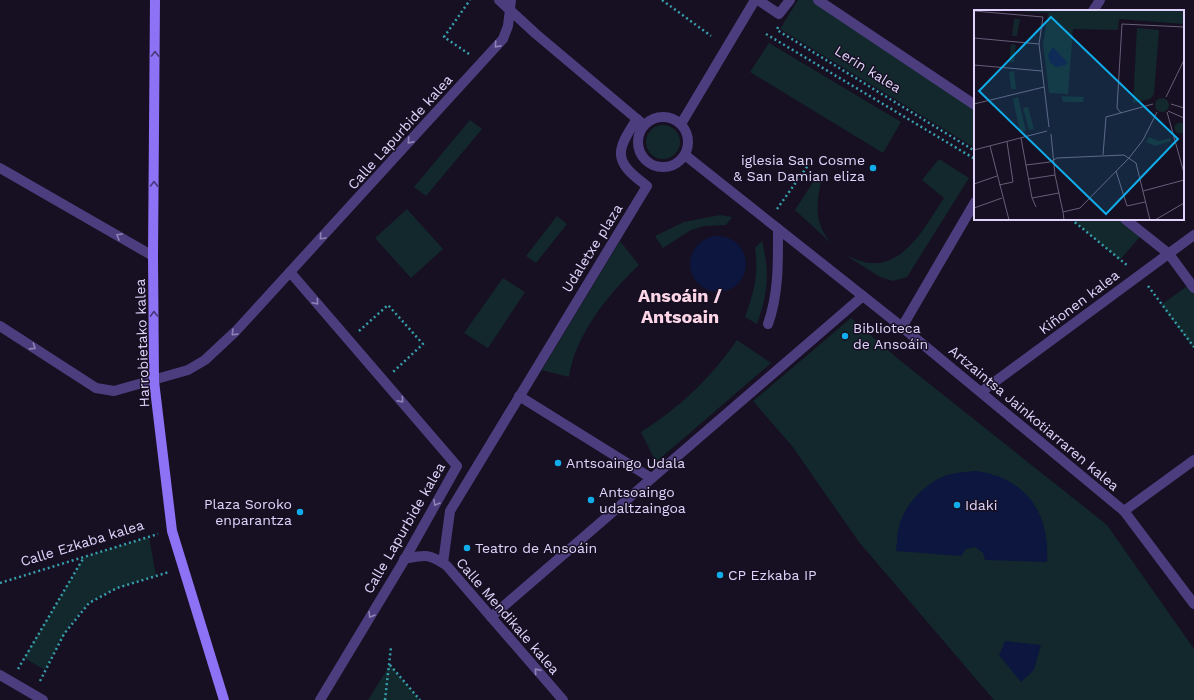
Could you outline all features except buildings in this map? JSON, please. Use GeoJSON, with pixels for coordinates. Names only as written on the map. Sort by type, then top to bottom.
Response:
{"type":"FeatureCollection","features":[{"type":"Feature","properties":{"kind":"main road","name":"Harrobietako kalea"},"geometry":{"type":"LineString","coordinates":[[155,0],[153,256],[154,381],[172,530],[224,700]]}},
{"type":"Feature","properties":{"kind":"street"},"geometry":{"type":"LineString","coordinates":[[499,0],[511,5],[536,34],[641,122]]}},
{"type":"Feature","properties":{"kind":"street"},"geometry":{"type":"LineString","coordinates":[[681,124],[756,0],[778,14],[790,0]]}},
{"type":"Feature","properties":{"kind":"street","name":"Lerin kalea"},"geometry":{"type":"LineString","coordinates":[[818,0],[974,104]]}},
{"type":"Feature","properties":{"kind":"street"},"geometry":{"type":"LineString","coordinates":[[1094,10],[1100,0]]}},
{"type":"Feature","properties":{"kind":"street","name":"Calle Lapurbide kalea"},"geometry":{"type":"LineString","coordinates":[[0,326],[96,388],[114,391],[154,381],[188,370],[205,360],[236,331],[503,39],[508,26],[511,5]]}},
{"type":"Feature","properties":{"kind":"street"},"geometry":{"type":"LineString","coordinates":[[669,117],[681,124],[687,133],[689,144],[685,155],[676,164],[665,168],[653,166],[643,159],[638,148],[638,135],[641,122],[656,118],[669,117]]}},
{"type":"Feature","properties":{"kind":"street","name":"Udaletxe plaza"},"geometry":{"type":"LineString","coordinates":[[443,563],[450,511],[518,396],[647,186],[631,174],[622,162],[620,151],[626,137],[641,122]]}},
{"type":"Feature","properties":{"kind":"street","name":"Artzaintsa Jainkotiarraren kalea"},"geometry":{"type":"LineString","coordinates":[[685,155],[902,327],[1124,511],[1194,604]]}},
{"type":"Feature","properties":{"kind":"street"},"geometry":{"type":"LineString","coordinates":[[0,168],[153,256]]}},
{"type":"Feature","properties":{"kind":"street"},"geometry":{"type":"LineString","coordinates":[[902,327],[974,204]]}},
{"type":"Feature","properties":{"kind":"street"},"geometry":{"type":"LineString","coordinates":[[1126,220],[1169,254],[1194,288]]}},
{"type":"Feature","properties":{"kind":"street"},"geometry":{"type":"LineString","coordinates":[[768,324],[774,308],[777,291],[778,229]]}},
{"type":"Feature","properties":{"kind":"street","name":"Kiñonen kalea"},"geometry":{"type":"LineString","coordinates":[[982,392],[1194,235]]}},
{"type":"Feature","properties":{"kind":"street","name":"Calle Lapurbide kalea"},"geometry":{"type":"LineString","coordinates":[[290,272],[458,466],[320,700]]}},
{"type":"Feature","properties":{"kind":"street"},"geometry":{"type":"LineString","coordinates":[[491,616],[863,296]]}},
{"type":"Feature","properties":{"kind":"street"},"geometry":{"type":"LineString","coordinates":[[518,396],[651,478]]}},
{"type":"Feature","properties":{"kind":"street"},"geometry":{"type":"LineString","coordinates":[[1124,511],[1194,460]]}},
{"type":"Feature","properties":{"kind":"street","name":"Calle Mendikale kalea"},"geometry":{"type":"LineString","coordinates":[[404,559],[425,554],[434,557],[443,563],[563,700]]}},
{"type":"Feature","properties":{"kind":"street"},"geometry":{"type":"LineString","coordinates":[[0,675],[43,700]]}},
{"type":"Feature","properties":{"kind":"path"},"geometry":{"type":"LineString","coordinates":[[469,54],[444,37],[470,0]]}},
{"type":"Feature","properties":{"kind":"path"},"geometry":{"type":"LineString","coordinates":[[662,0],[711,36]]}},
{"type":"Feature","properties":{"kind":"path","name":"Lerin kalea"},"geometry":{"type":"LineString","coordinates":[[780,24],[777,30],[974,150]]}},
{"type":"Feature","properties":{"kind":"path"},"geometry":{"type":"LineString","coordinates":[[766,34],[974,158]]}},
{"type":"Feature","properties":{"kind":"path"},"geometry":{"type":"LineString","coordinates":[[776,209],[809,164]]}},
{"type":"Feature","properties":{"kind":"path"},"geometry":{"type":"LineString","coordinates":[[355,334],[388,305],[423,344],[390,374]]}},
{"type":"Feature","properties":{"kind":"path","name":"Calle Ezkaba kalea"},"geometry":{"type":"LineString","coordinates":[[0,583],[172,530]]}},
{"type":"Feature","properties":{"kind":"path"},"geometry":{"type":"LineString","coordinates":[[11,682],[84,557]]}},
{"type":"Feature","properties":{"kind":"path"},"geometry":{"type":"LineString","coordinates":[[33,694],[64,634],[88,603],[117,588],[169,572]]}},
{"type":"Feature","properties":{"kind":"path"},"geometry":{"type":"LineString","coordinates":[[385,700],[391,647]]}},
{"type":"Feature","properties":{"kind":"path"},"geometry":{"type":"LineString","coordinates":[[390,665],[420,700]]}},
{"type":"Feature","properties":{"kind":"green space"},"geometry":{"type":"Polygon","coordinates":[[[798,0],[818,0],[974,104],[974,147],[780,29],[798,0]]]}},
{"type":"Feature","properties":{"kind":"green space"},"geometry":{"type":"Polygon","coordinates":[[[769,43],[901,122],[883,153],[750,72],[769,43]]]}},
{"type":"Feature","properties":{"kind":"green space"},"geometry":{"type":"Polygon","coordinates":[[[470,120],[482,129],[426,196],[414,187],[470,120]]]}},
{"type":"Feature","properties":{"kind":"green space"},"geometry":{"type":"Polygon","coordinates":[[[660,125],[666,125],[670,126],[677,132],[680,142],[679,149],[673,156],[666,159],[660,159],[656,158],[649,152],[646,145],[646,139],[647,135],[653,128],[660,125]]]}},
{"type":"Feature","properties":{"kind":"green space"},"geometry":{"type":"Polygon","coordinates":[[[939,159],[969,178],[907,277],[893,281],[880,277],[847,256],[868,263],[883,262],[895,258],[914,241],[944,198],[922,180],[939,159]]]}},
{"type":"Feature","properties":{"kind":"green space"},"geometry":{"type":"Polygon","coordinates":[[[819,173],[822,176],[818,203],[819,220],[821,228],[832,244],[795,210],[819,173]]]}},
{"type":"Feature","properties":{"kind":"green space"},"geometry":{"type":"Polygon","coordinates":[[[407,209],[443,249],[411,278],[375,238],[407,209]]]}},
{"type":"Feature","properties":{"kind":"green space"},"geometry":{"type":"Polygon","coordinates":[[[720,215],[732,217],[726,225],[705,226],[691,230],[663,248],[655,236],[684,222],[720,215]]]}},
{"type":"Feature","properties":{"kind":"green space"},"geometry":{"type":"Polygon","coordinates":[[[557,216],[567,224],[536,263],[526,256],[557,216]]]}},
{"type":"Feature","properties":{"kind":"green space"},"geometry":{"type":"Polygon","coordinates":[[[1072,220],[1127,220],[1143,233],[1120,260],[1072,220]]]}},
{"type":"Feature","properties":{"kind":"green space"},"geometry":{"type":"Polygon","coordinates":[[[620,241],[639,265],[616,288],[586,330],[572,361],[569,377],[542,370],[620,241]]]}},
{"type":"Feature","properties":{"kind":"green space"},"geometry":{"type":"Polygon","coordinates":[[[762,241],[765,252],[767,283],[764,302],[757,324],[745,317],[755,283],[755,248],[762,241]]]}},
{"type":"Feature","properties":{"kind":"green space"},"geometry":{"type":"Polygon","coordinates":[[[503,278],[525,292],[488,348],[464,333],[503,278]]]}},
{"type":"Feature","properties":{"kind":"green space"},"geometry":{"type":"Polygon","coordinates":[[[1190,284],[1194,290],[1194,349],[1161,305],[1190,284]]]}},
{"type":"Feature","properties":{"kind":"green space","name":"Idaki"},"geometry":{"type":"Polygon","coordinates":[[[851,318],[897,358],[1107,525],[1194,649],[1194,700],[994,700],[859,542],[792,446],[753,401],[851,318]]]}},
{"type":"Feature","properties":{"kind":"green space"},"geometry":{"type":"Polygon","coordinates":[[[737,340],[771,363],[656,462],[641,432],[682,402],[694,391],[717,367],[737,340]]]}},
{"type":"Feature","properties":{"kind":"green space"},"geometry":{"type":"Polygon","coordinates":[[[149,537],[156,576],[113,590],[90,603],[71,624],[45,670],[24,658],[84,557],[149,537]]]}},
{"type":"Feature","properties":{"kind":"green space"},"geometry":{"type":"Polygon","coordinates":[[[390,665],[420,700],[368,700],[390,665]]]}},
{"type":"Feature","properties":{"kind":"water"},"geometry":{"type":"Polygon","coordinates":[[[718,236],[729,238],[738,244],[744,253],[746,264],[744,275],[738,284],[729,290],[718,292],[707,290],[698,284],[692,275],[690,264],[692,253],[698,244],[707,238],[718,236]]]}},
{"type":"Feature","properties":{"kind":"water"},"geometry":{"type":"Polygon","coordinates":[[[976,471],[994,475],[1009,481],[1031,500],[1039,513],[1044,528],[1047,544],[1047,562],[985,560],[983,553],[975,547],[966,549],[961,556],[896,551],[898,530],[901,521],[905,512],[917,495],[933,482],[942,477],[954,473],[976,471]]]}},
{"type":"Feature","properties":{"kind":"water"},"geometry":{"type":"Polygon","coordinates":[[[1005,641],[1041,645],[1034,670],[1021,682],[999,655],[1005,641]]]}},
{"type":"Feature","properties":{"kind":"place","name":"iglesia San Cosme & San Damian eliza"},"geometry":{"type":"Point","coordinates":[873,168]}},
{"type":"Feature","properties":{"kind":"place","name":"Biblioteca de Ansoáin"},"geometry":{"type":"Point","coordinates":[845,336]}},
{"type":"Feature","properties":{"kind":"place","name":"Antsoaingo Udala"},"geometry":{"type":"Point","coordinates":[558,463]}},
{"type":"Feature","properties":{"kind":"place","name":"Antsoaingo udaltzaingoa"},"geometry":{"type":"Point","coordinates":[591,500]}},
{"type":"Feature","properties":{"kind":"place","name":"Idaki"},"geometry":{"type":"Point","coordinates":[957,505]}},
{"type":"Feature","properties":{"kind":"place","name":"Plaza Soroko enparantza"},"geometry":{"type":"Point","coordinates":[300,512]}},
{"type":"Feature","properties":{"kind":"place","name":"Teatro de Ansoáin"},"geometry":{"type":"Point","coordinates":[467,548]}},
{"type":"Feature","properties":{"kind":"place","name":"CP Ezkaba IP"},"geometry":{"type":"Point","coordinates":[720,575]}},
{"type":"Feature","properties":{"kind":"district","name":"Ansoáin / Antsoain"},"geometry":{"type":"Point","coordinates":[680,306]}}]}
